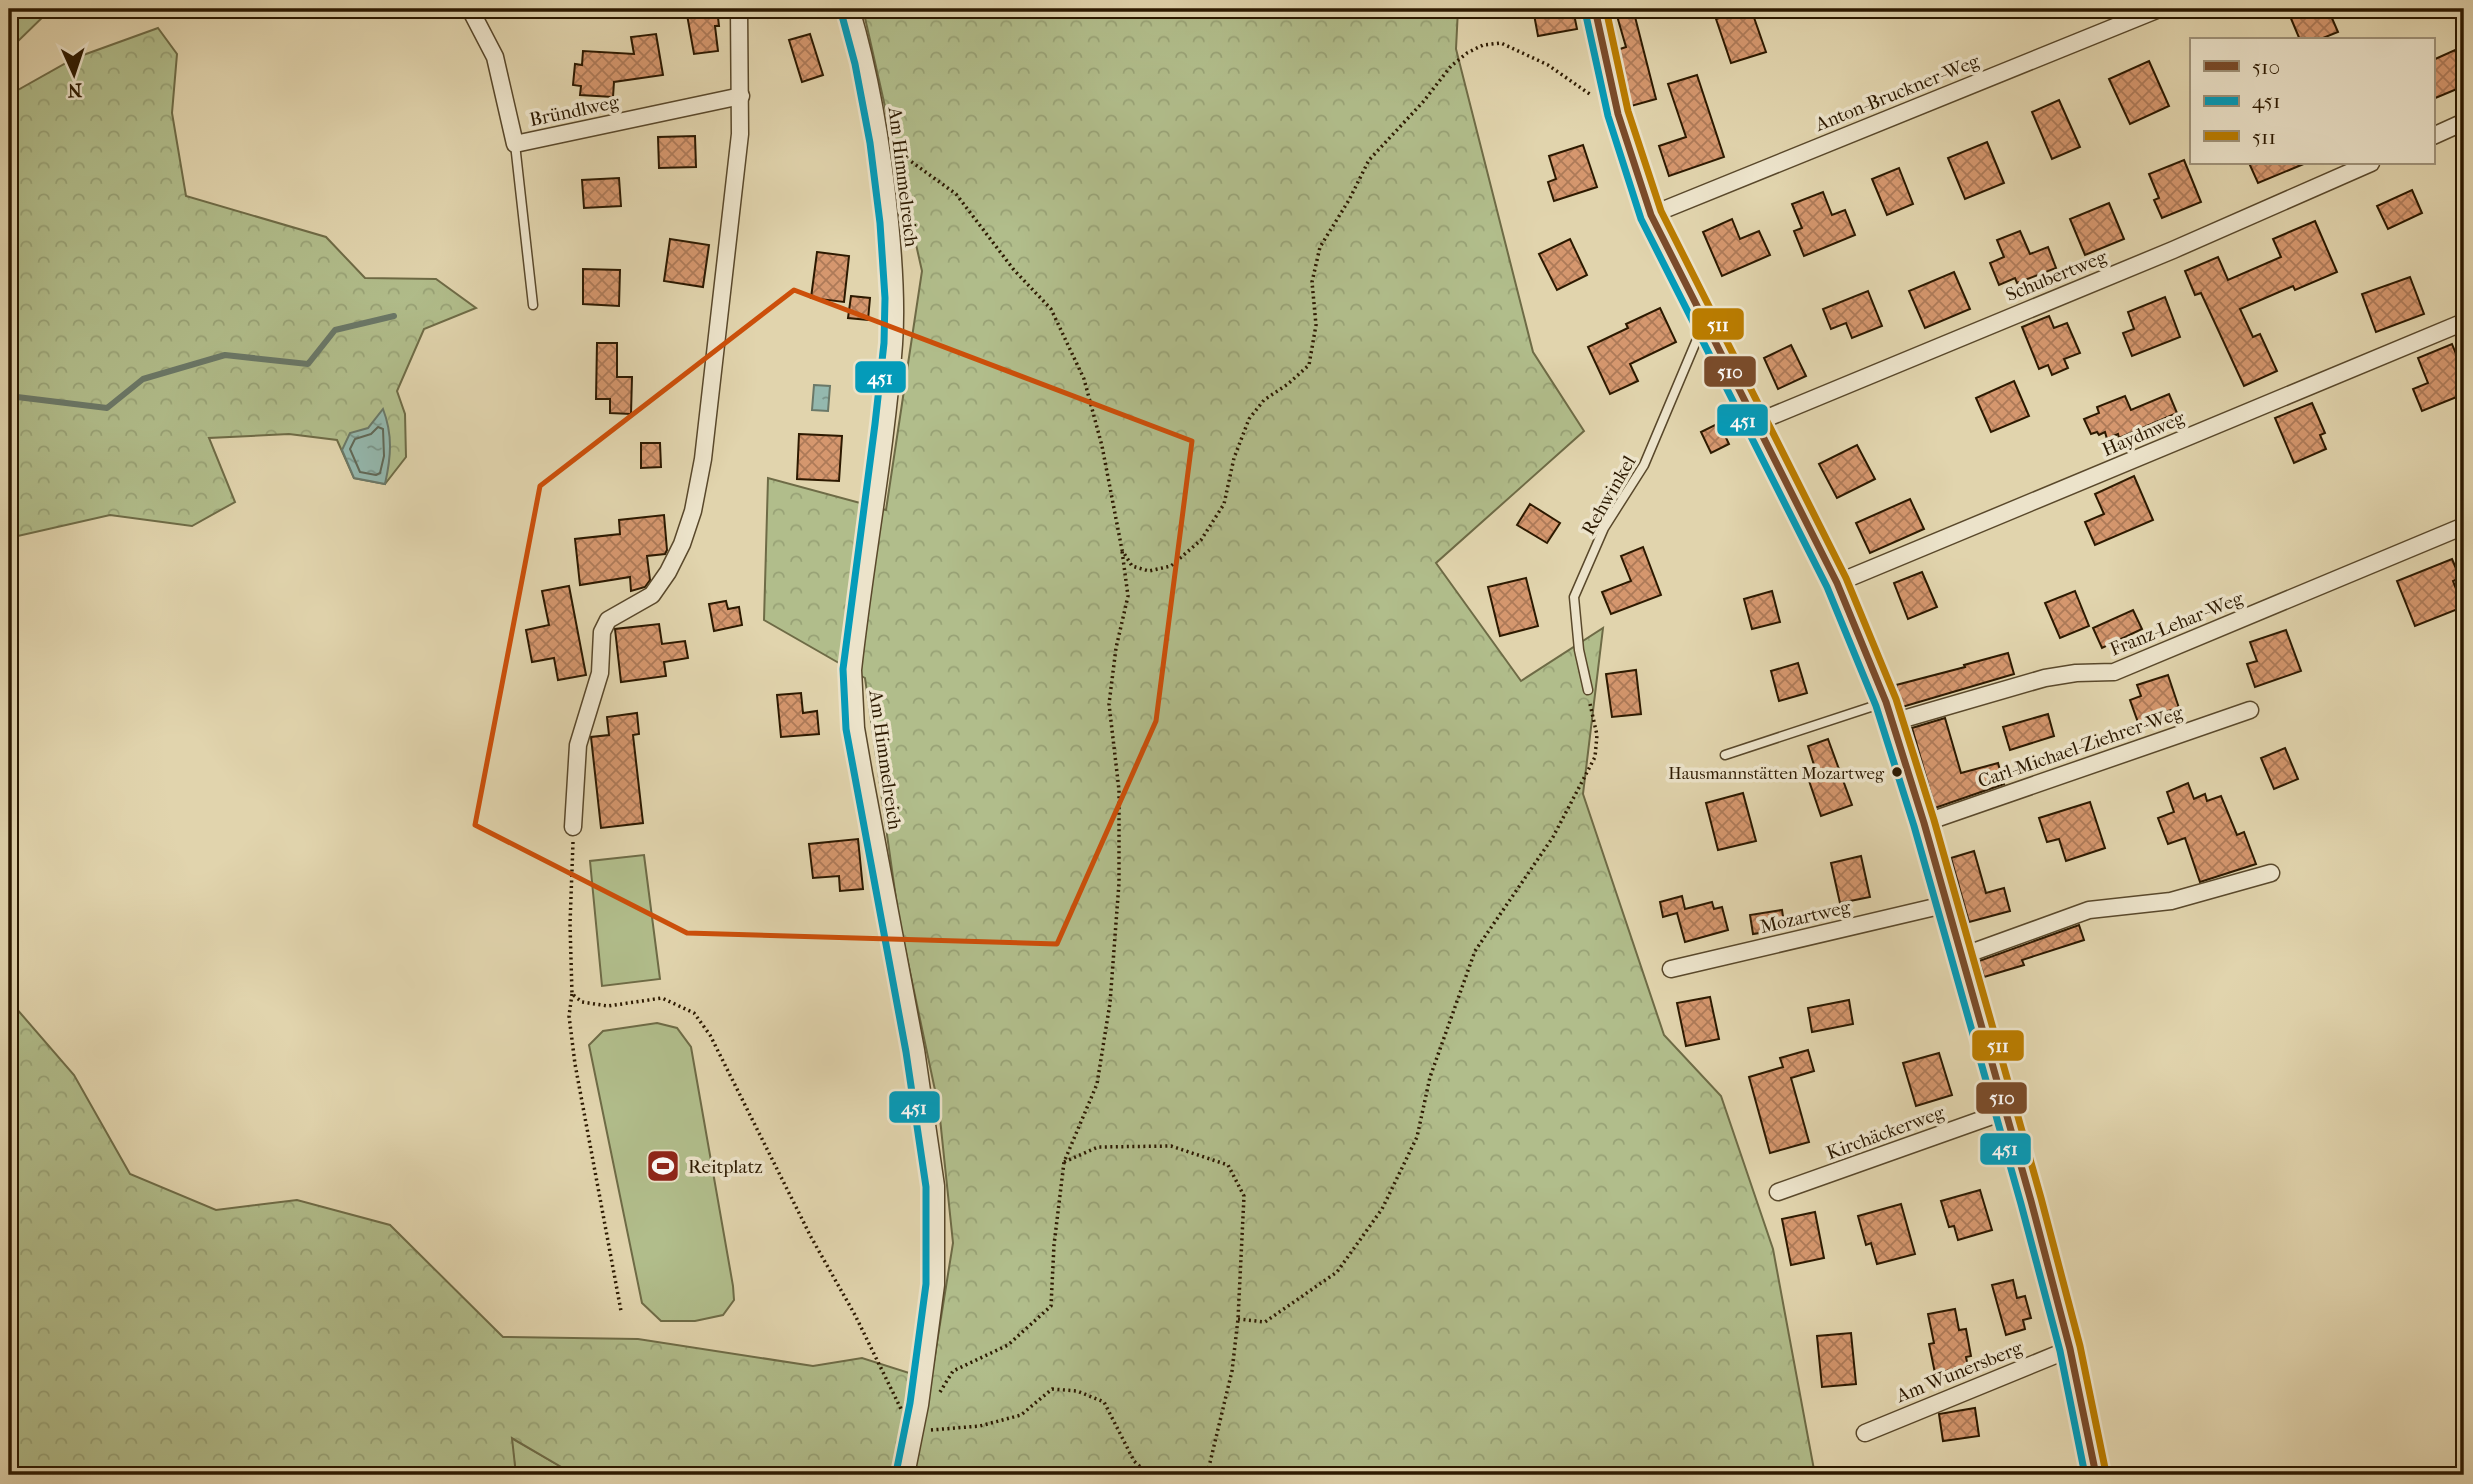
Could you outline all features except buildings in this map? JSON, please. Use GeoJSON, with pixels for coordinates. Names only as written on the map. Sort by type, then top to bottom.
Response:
{"type":"FeatureCollection","features":[{"type":"Feature","properties":{"kind":"main road"},"geometry":{"type":"LineString","coordinates":[[1595,9],[1615,106],[1633,169],[1651,215],[1838,583],[1890,712],[2006,1111],[2070,1349],[2096,1475]]}},
{"type":"Feature","properties":{"kind":"street","name":"Bründlweg"},"geometry":{"type":"LineString","coordinates":[[470,9],[495,57],[514,144],[741,96]]}},
{"type":"Feature","properties":{"kind":"street"},"geometry":{"type":"LineString","coordinates":[[573,827],[578,745],[600,673],[602,632],[608,620],[652,595],[668,572],[682,544],[693,511],[703,459],[740,134],[739,9]]}},
{"type":"Feature","properties":{"kind":"street","name":"Am Himmelreich"},"geometry":{"type":"LineString","coordinates":[[851,9],[867,64],[880,138],[894,263],[894,343],[858,625],[853,670],[854,701],[864,774],[916,1051],[936,1186],[936,1285],[915,1432],[906,1475]]}},
{"type":"Feature","properties":{"kind":"street","name":"Anton-Bruckner-Weg"},"geometry":{"type":"LineString","coordinates":[[1651,215],[2159,9]]}},
{"type":"Feature","properties":{"kind":"street"},"geometry":{"type":"LineString","coordinates":[[2434,136],[2464,122]]}},
{"type":"Feature","properties":{"kind":"street","name":"Schubertweg"},"geometry":{"type":"LineString","coordinates":[[1755,423],[2161,255],[2369,164]]}},
{"type":"Feature","properties":{"kind":"street","name":"Haydnweg"},"geometry":{"type":"LineString","coordinates":[[1838,583],[2464,322]]}},
{"type":"Feature","properties":{"kind":"street","name":"Franz-Lehar-Weg"},"geometry":{"type":"LineString","coordinates":[[1890,712],[2045,678],[2076,673],[2114,672],[2464,526]]}},
{"type":"Feature","properties":{"kind":"street","name":"Carl-Michael-Ziehrer-Weg"},"geometry":{"type":"LineString","coordinates":[[1924,823],[2250,710]]}},
{"type":"Feature","properties":{"kind":"street"},"geometry":{"type":"LineString","coordinates":[[1962,956],[2089,910],[2171,901],[2271,873]]}},
{"type":"Feature","properties":{"kind":"street","name":"Mozartweg"},"geometry":{"type":"LineString","coordinates":[[1671,969],[1948,904]]}},
{"type":"Feature","properties":{"kind":"street","name":"Kirchäckerweg"},"geometry":{"type":"LineString","coordinates":[[1777,1192],[2006,1111]]}},
{"type":"Feature","properties":{"kind":"street","name":"Am Wunersberg"},"geometry":{"type":"LineString","coordinates":[[1865,1433],[2070,1349]]}},
{"type":"Feature","properties":{"kind":"lane"},"geometry":{"type":"LineString","coordinates":[[514,144],[533,305]]}},
{"type":"Feature","properties":{"kind":"lane","name":"Rehwinkel"},"geometry":{"type":"LineString","coordinates":[[1588,690],[1579,650],[1574,597],[1604,528],[1644,464],[1704,322]]}},
{"type":"Feature","properties":{"kind":"lane"},"geometry":{"type":"LineString","coordinates":[[1725,755],[1890,712]]}},
{"type":"Feature","properties":{"kind":"path"},"geometry":{"type":"LineString","coordinates":[[1122,550],[1132,566],[1149,571],[1171,566],[1201,540],[1224,504],[1234,458],[1249,419],[1264,400],[1288,384],[1309,365],[1316,325],[1312,282],[1320,247],[1349,200],[1369,160],[1423,102],[1451,66],[1483,45],[1501,43],[1548,65],[1571,82],[1615,106]]}},
{"type":"Feature","properties":{"kind":"path"},"geometry":{"type":"LineString","coordinates":[[880,138],[956,194],[1014,270],[1051,309],[1084,379],[1102,446],[1128,596],[1116,648],[1109,704],[1119,790],[1119,883],[1110,1003],[1097,1084],[1064,1162],[1054,1245],[1052,1306],[1008,1345],[953,1371],[934,1402]]}},
{"type":"Feature","properties":{"kind":"path"},"geometry":{"type":"LineString","coordinates":[[1238,1319],[1265,1322],[1337,1272],[1382,1209],[1417,1137],[1430,1077],[1475,951],[1553,837],[1595,757],[1597,736],[1588,690]]}},
{"type":"Feature","properties":{"kind":"path"},"geometry":{"type":"LineString","coordinates":[[573,827],[570,925],[572,994],[569,1016],[575,1064],[621,1311]]}},
{"type":"Feature","properties":{"kind":"path"},"geometry":{"type":"LineString","coordinates":[[572,994],[582,1002],[608,1006],[663,999],[694,1013],[710,1035],[811,1237],[855,1315],[892,1392],[915,1432],[980,1426],[1021,1415],[1052,1389],[1077,1391],[1104,1402],[1134,1461],[1149,1475]]}},
{"type":"Feature","properties":{"kind":"path"},"geometry":{"type":"LineString","coordinates":[[1064,1162],[1098,1147],[1171,1146],[1228,1165],[1244,1196],[1238,1319],[1232,1371],[1207,1475]]}},
{"type":"Feature","properties":{"kind":"highlighted area"},"geometry":{"type":"Polygon","coordinates":[[[794,290],[1192,441],[1156,721],[1057,944],[687,933],[475,825],[540,486],[794,290]]]}},
{"type":"Feature","properties":{"kind":"green space"},"geometry":{"type":"Polygon","coordinates":[[[9,9],[51,9],[9,50],[9,9]]]}},
{"type":"Feature","properties":{"kind":"green space"},"geometry":{"type":"Polygon","coordinates":[[[863,9],[1458,9],[1456,49],[1533,352],[1584,431],[1436,563],[1521,681],[1603,628],[1583,794],[1664,1035],[1721,1096],[1773,1249],[1815,1475],[575,1475],[512,1438],[516,1475],[9,1475],[9,1000],[74,1075],[130,1174],[216,1210],[297,1200],[390,1225],[503,1337],[638,1339],[813,1366],[862,1358],[931,1380],[953,1243],[939,1109],[899,920],[865,678],[764,620],[768,478],[886,510],[922,271],[863,9]]]}},
{"type":"Feature","properties":{"kind":"green space"},"geometry":{"type":"Polygon","coordinates":[[[158,28],[177,54],[172,113],[186,196],[326,237],[365,278],[436,279],[476,308],[424,329],[397,391],[405,414],[406,457],[385,484],[354,478],[337,440],[289,434],[209,438],[235,502],[192,526],[110,515],[9,538],[9,95],[75,58],[158,28]]]}},
{"type":"Feature","properties":{"kind":"green space"},"geometry":{"type":"Polygon","coordinates":[[[644,855],[660,979],[602,986],[590,861],[644,855]]]}},
{"type":"Feature","properties":{"kind":"green space","name":"Reitplatz"},"geometry":{"type":"Polygon","coordinates":[[[657,1023],[677,1028],[691,1047],[733,1286],[734,1300],[723,1315],[695,1321],[661,1321],[642,1303],[589,1045],[603,1031],[657,1023]]]}},
{"type":"Feature","properties":{"kind":"green space"},"geometry":{"type":"Polygon","coordinates":[[[511,1438],[575,1475],[516,1475],[511,1438]]]}},
{"type":"Feature","properties":{"kind":"water"},"geometry":{"type":"Polygon","coordinates":[[[814,385],[830,386],[828,411],[812,410],[814,385]]]}},
{"type":"Feature","properties":{"kind":"water"},"geometry":{"type":"Polygon","coordinates":[[[383,409],[390,446],[385,484],[354,478],[342,450],[350,433],[368,428],[383,409]]]}},
{"type":"Feature","properties":{"kind":"waterway"},"geometry":{"type":"LineString","coordinates":[[9,396],[107,408],[143,379],[225,355],[308,364],[335,330],[394,316]]}},
{"type":"Feature","properties":{"kind":"transit line","name":"510"},"geometry":{"type":"LineString","coordinates":[[1595,9],[1618,114],[1651,215],[1837,583],[1886,702],[1924,823],[2031,1201],[2070,1349],[2096,1475]]}},
{"type":"Feature","properties":{"kind":"transit line","name":"511"},"geometry":{"type":"LineString","coordinates":[[1606,9],[1628,111],[1661,211],[1846,578],[1896,699],[1934,820],[2041,1198],[2080,1346],[2106,1473]]}},
{"type":"Feature","properties":{"kind":"transit line","name":"451"},"geometry":{"type":"LineString","coordinates":[[1585,11],[1608,116],[1641,219],[1827,587],[1876,706],[1914,826],[2021,1204],[2060,1351],[2085,1475]]}},
{"type":"Feature","properties":{"kind":"transit line","name":"451"},"geometry":{"type":"LineString","coordinates":[[841,12],[855,64],[870,143],[880,223],[885,298],[884,343],[875,424],[843,669],[846,729],[906,1052],[926,1187],[926,1284],[910,1403],[896,1473]]}},
{"type":"Feature","properties":{"kind":"place","name":"Hausmannstätten Mozartweg"},"geometry":{"type":"Point","coordinates":[1897,772]}},
{"type":"Feature","properties":{"kind":"place","name":"Reitplatz"},"geometry":{"type":"Point","coordinates":[663,1166]}}]}
